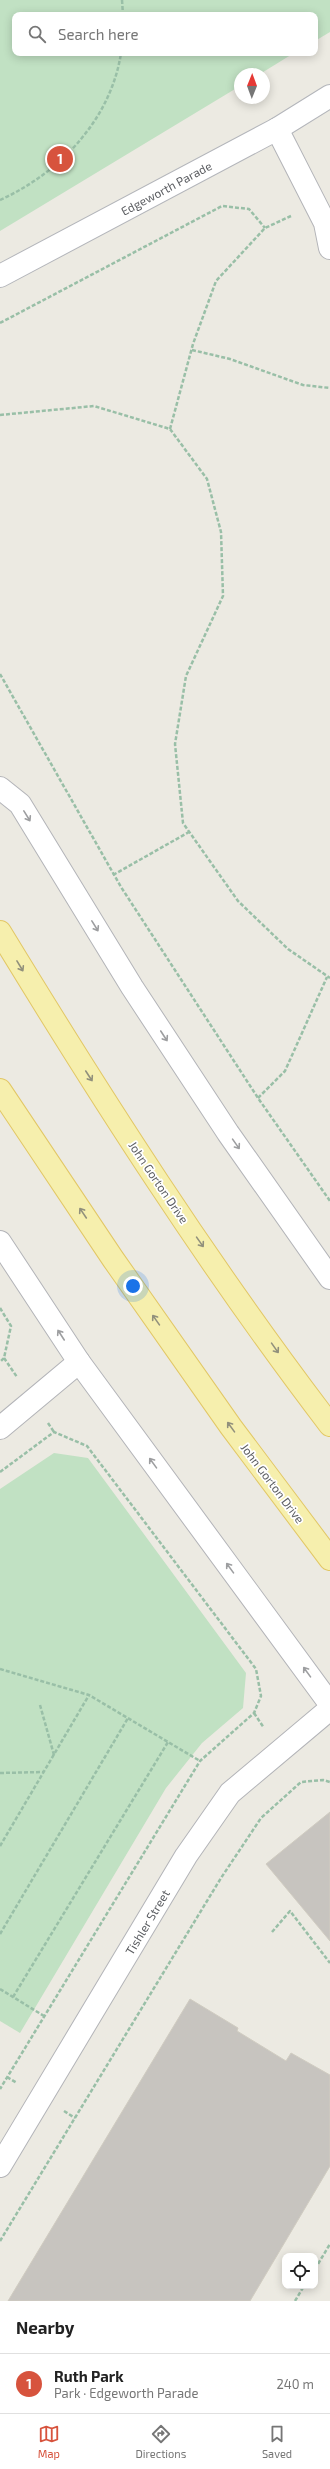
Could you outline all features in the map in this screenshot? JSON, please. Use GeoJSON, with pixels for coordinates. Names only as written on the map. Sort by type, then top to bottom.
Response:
{"type":"FeatureCollection","features":[{"type":"Feature","properties":{"kind":"main road","name":"John Gorton Drive"},"geometry":{"type":"LineString","coordinates":[[0,932],[66,1040],[176,1208],[330,1425]]}},
{"type":"Feature","properties":{"kind":"main road","name":"John Gorton Drive"},"geometry":{"type":"LineString","coordinates":[[0,1090],[113,1259],[227,1421],[330,1559]]}},
{"type":"Feature","properties":{"kind":"street","name":"Edgeworth Parade"},"geometry":{"type":"LineString","coordinates":[[0,276],[278,129],[330,96]]}},
{"type":"Feature","properties":{"kind":"street"},"geometry":{"type":"LineString","coordinates":[[278,129],[325,223],[330,248]]}},
{"type":"Feature","properties":{"kind":"street"},"geometry":{"type":"LineString","coordinates":[[0,788],[20,804],[132,987],[228,1133],[330,1278]]}},
{"type":"Feature","properties":{"kind":"street"},"geometry":{"type":"LineString","coordinates":[[0,1242],[79,1362],[330,1704]]}},
{"type":"Feature","properties":{"kind":"street"},"geometry":{"type":"LineString","coordinates":[[0,1428],[79,1362]]}},
{"type":"Feature","properties":{"kind":"street","name":"Tishler Street"},"geometry":{"type":"LineString","coordinates":[[0,2166],[186,1856],[230,1793],[330,1709]]}},
{"type":"Feature","properties":{"kind":"path"},"geometry":{"type":"LineString","coordinates":[[122,0],[123,12]]}},
{"type":"Feature","properties":{"kind":"path"},"geometry":{"type":"LineString","coordinates":[[0,200],[47,172],[71,152],[104,105],[118,72],[121,56]]}},
{"type":"Feature","properties":{"kind":"path"},"geometry":{"type":"LineString","coordinates":[[0,323],[222,206],[249,209],[265,228]]}},
{"type":"Feature","properties":{"kind":"path"},"geometry":{"type":"LineString","coordinates":[[170,429],[192,350],[216,281],[265,228],[316,206]]}},
{"type":"Feature","properties":{"kind":"path"},"geometry":{"type":"LineString","coordinates":[[192,350],[230,359],[304,385],[330,388]]}},
{"type":"Feature","properties":{"kind":"path"},"geometry":{"type":"LineString","coordinates":[[0,415],[94,406],[170,429],[207,478],[221,532],[223,596],[186,676],[175,744],[183,823],[238,901],[288,949],[329,977],[285,1071],[258,1098]]}},
{"type":"Feature","properties":{"kind":"path"},"geometry":{"type":"LineString","coordinates":[[0,674],[113,875],[258,1098],[330,1202]]}},
{"type":"Feature","properties":{"kind":"path"},"geometry":{"type":"LineString","coordinates":[[113,875],[189,832]]}},
{"type":"Feature","properties":{"kind":"path"},"geometry":{"type":"LineString","coordinates":[[0,1308],[11,1326],[4,1358],[0,1362]]}},
{"type":"Feature","properties":{"kind":"path"},"geometry":{"type":"LineString","coordinates":[[0,1472],[54,1432],[87,1446],[256,1669],[261,1696],[254,1713],[200,1761],[0,2089]]}},
{"type":"Feature","properties":{"kind":"path"},"geometry":{"type":"LineString","coordinates":[[0,1669],[90,1695],[200,1761]]}},
{"type":"Feature","properties":{"kind":"path"},"geometry":{"type":"LineString","coordinates":[[0,1846],[90,1695]]}},
{"type":"Feature","properties":{"kind":"path"},"geometry":{"type":"LineString","coordinates":[[40,1705],[54,1755]]}},
{"type":"Feature","properties":{"kind":"path"},"geometry":{"type":"LineString","coordinates":[[0,1934],[128,1718]]}},
{"type":"Feature","properties":{"kind":"path"},"geometry":{"type":"LineString","coordinates":[[13,1997],[168,1742]]}},
{"type":"Feature","properties":{"kind":"path"},"geometry":{"type":"LineString","coordinates":[[0,1773],[44,1772]]}},
{"type":"Feature","properties":{"kind":"path"},"geometry":{"type":"LineString","coordinates":[[0,2241],[221,1878],[261,1818],[301,1782],[323,1780],[330,1782]]}},
{"type":"Feature","properties":{"kind":"path"},"geometry":{"type":"LineString","coordinates":[[272,1932],[290,1910],[330,1963]]}},
{"type":"Feature","properties":{"kind":"path"},"geometry":{"type":"LineString","coordinates":[[0,1989],[44,2016]]}},
{"type":"Feature","properties":{"kind":"path"},"geometry":{"type":"LineString","coordinates":[[318,2263],[330,2244]]}},
{"type":"Feature","properties":{"kind":"path"},"geometry":{"type":"LineString","coordinates":[[295,2301],[302,2289]]}},
{"type":"Feature","properties":{"kind":"green space"},"geometry":{"type":"Polygon","coordinates":[[[0,0],[330,0],[330,32],[318,39],[318,12],[12,12],[12,56],[289,56],[270,68],[234,68],[234,90],[0,231],[0,0]]]}},
{"type":"Feature","properties":{"kind":"green space"},"geometry":{"type":"Polygon","coordinates":[[[54,1453],[88,1458],[246,1673],[243,1708],[202,1743],[166,1788],[20,2033],[0,2021],[0,1489],[54,1453]]]}},
{"type":"Feature","properties":{"kind":"building"},"geometry":{"type":"Polygon","coordinates":[[[330,1812],[330,1941],[266,1864],[330,1812]]]}},
{"type":"Feature","properties":{"kind":"building"},"geometry":{"type":"Polygon","coordinates":[[[190,1999],[238,2028],[237,2031],[286,2061],[291,2053],[330,2075],[330,2166],[250,2301],[8,2301],[190,1999]]]}},
{"type":"Feature","properties":{"kind":"place","name":"Ruth Park"},"geometry":{"type":"Point","coordinates":[60,159]}}]}
